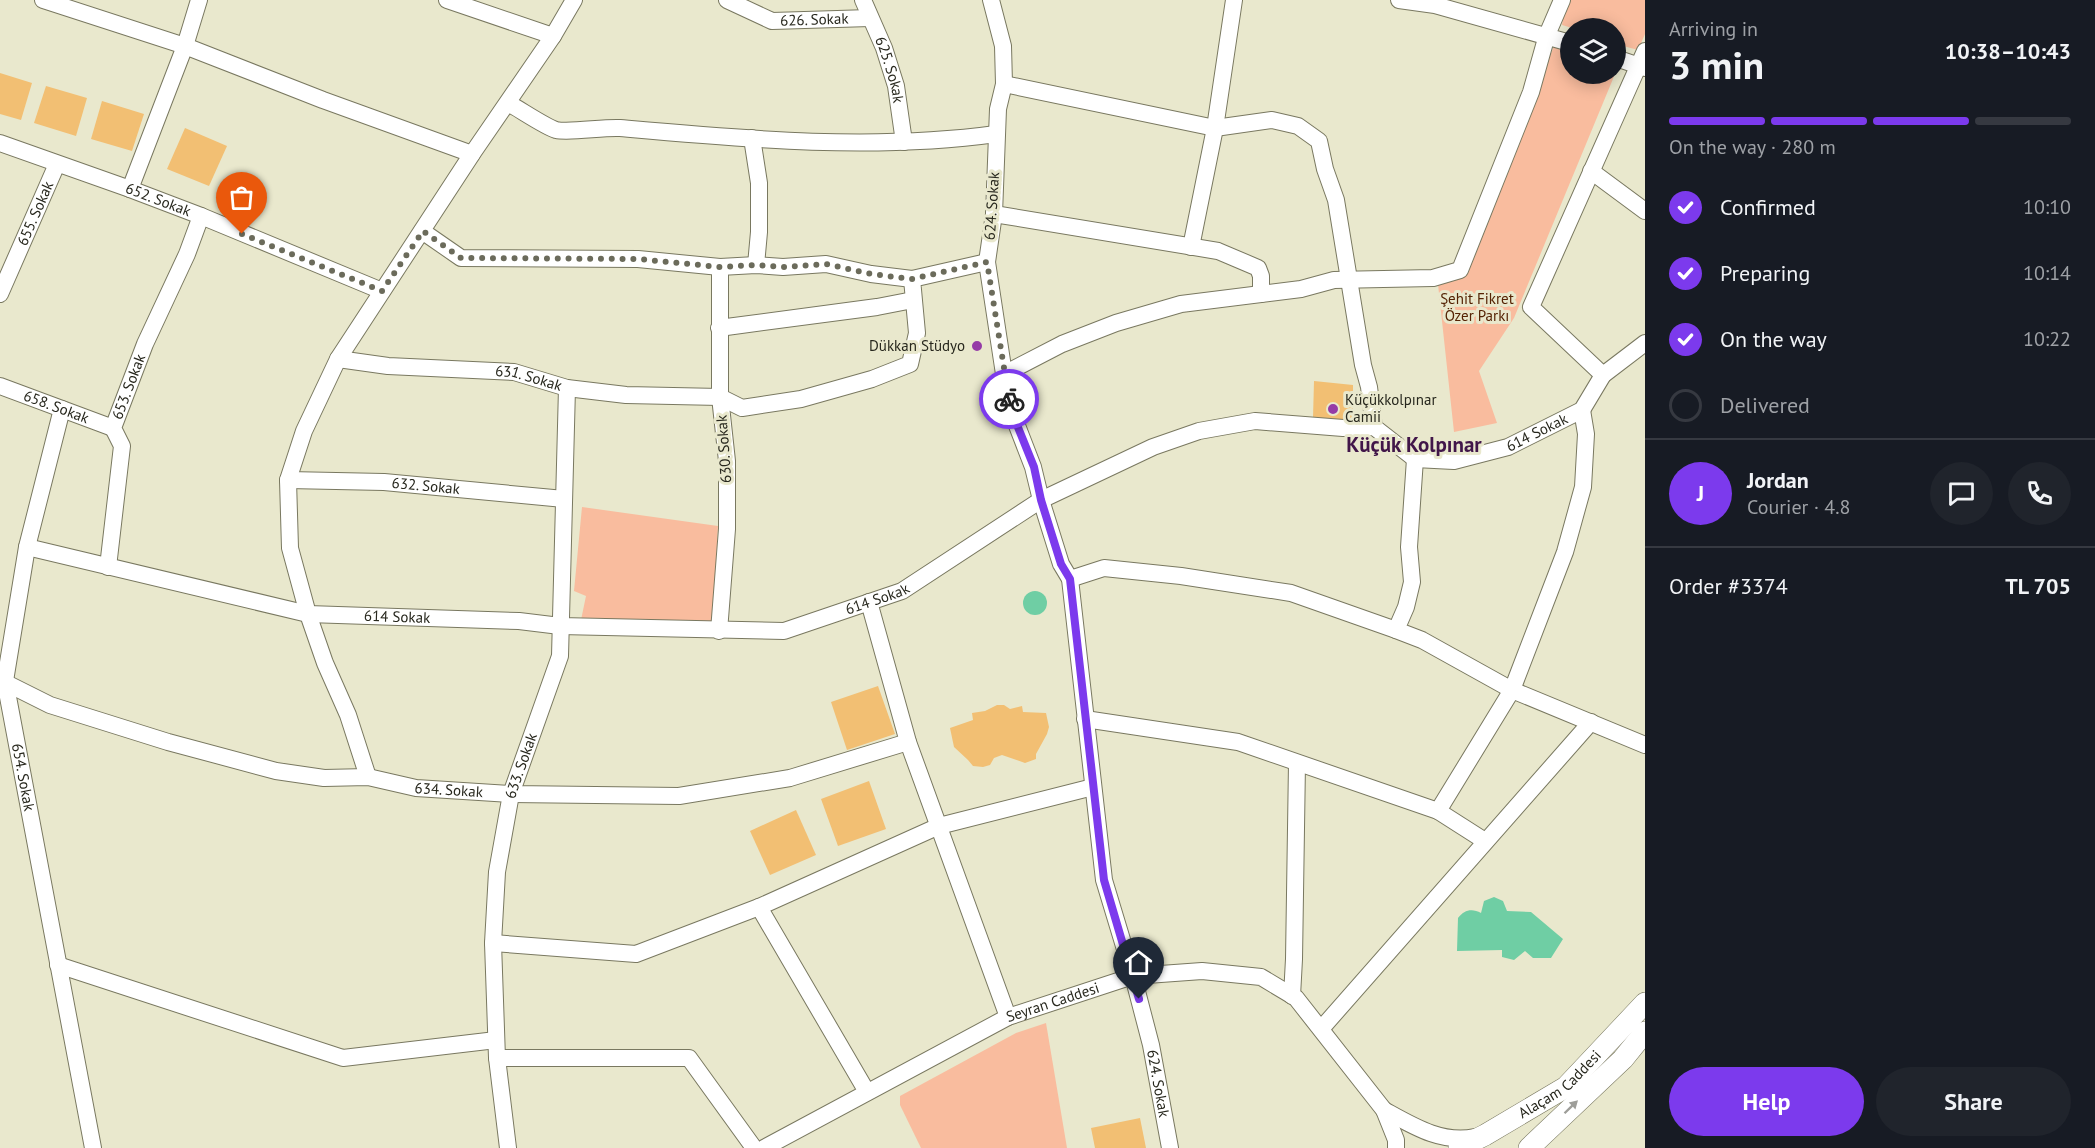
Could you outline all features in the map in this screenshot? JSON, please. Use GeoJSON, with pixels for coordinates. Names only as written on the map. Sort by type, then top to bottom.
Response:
{"type":"FeatureCollection","features":[{"type":"Feature","properties":{"kind":"main road","name":"Alaçam Caddesi"},"geometry":{"type":"LineString","coordinates":[[1459,1148],[1566,1087],[1645,1003]]}},
{"type":"Feature","properties":{"kind":"main road","name":"Alaçam Caddesi"},"geometry":{"type":"LineString","coordinates":[[1529,1148],[1623,1059],[1645,1032]]}},
{"type":"Feature","properties":{"kind":"street"},"geometry":{"type":"LineString","coordinates":[[43,0],[185,46],[322,100],[472,153]]}},
{"type":"Feature","properties":{"kind":"street"},"geometry":{"type":"LineString","coordinates":[[130,189],[185,46],[199,0]]}},
{"type":"Feature","properties":{"kind":"street"},"geometry":{"type":"LineString","coordinates":[[447,0],[553,36]]}},
{"type":"Feature","properties":{"kind":"street"},"geometry":{"type":"LineString","coordinates":[[368,777],[348,715],[325,663],[308,614],[290,548],[288,480],[304,430],[338,359],[472,153],[553,36],[574,0]]}},
{"type":"Feature","properties":{"kind":"street","name":"626. Sokak"},"geometry":{"type":"LineString","coordinates":[[727,0],[772,21],[870,18]]}},
{"type":"Feature","properties":{"kind":"street","name":"625. Sokak"},"geometry":{"type":"LineString","coordinates":[[863,0],[884,48],[896,86],[904,142]]}},
{"type":"Feature","properties":{"kind":"street","name":"624. Sokak"},"geometry":{"type":"LineString","coordinates":[[992,0],[1003,46],[1004,84],[998,108],[994,214],[987,262],[1004,374],[1011,410],[1034,467],[1041,500],[1061,564],[1070,579],[1104,880],[1151,1045],[1170,1148]]}},
{"type":"Feature","properties":{"kind":"street"},"geometry":{"type":"LineString","coordinates":[[1191,247],[1215,128],[1234,0]]}},
{"type":"Feature","properties":{"kind":"street"},"geometry":{"type":"LineString","coordinates":[[1399,0],[1435,3],[1560,40]]}},
{"type":"Feature","properties":{"kind":"street"},"geometry":{"type":"LineString","coordinates":[[1004,374],[1062,344],[1116,323],[1181,304],[1301,289],[1334,280],[1433,278],[1460,270],[1531,92],[1547,35],[1562,0]]}},
{"type":"Feature","properties":{"kind":"street"},"geometry":{"type":"LineString","coordinates":[[1603,375],[1531,307],[1643,62],[1626,59]]}},
{"type":"Feature","properties":{"kind":"street"},"geometry":{"type":"LineString","coordinates":[[1004,84],[1215,128],[1272,120],[1298,126],[1319,141],[1325,169],[1336,200],[1374,427],[1415,459],[1409,547],[1412,582],[1406,607],[1396,630]]}},
{"type":"Feature","properties":{"kind":"street"},"geometry":{"type":"LineString","coordinates":[[508,104],[557,130],[614,128],[752,138],[904,142],[947,141],[996,134]]}},
{"type":"Feature","properties":{"kind":"street"},"geometry":{"type":"LineString","coordinates":[[752,138],[759,183],[756,265]]}},
{"type":"Feature","properties":{"kind":"street","name":"652. Sokak"},"geometry":{"type":"LineString","coordinates":[[0,143],[201,216],[382,291]]}},
{"type":"Feature","properties":{"kind":"street","name":"655. Sokak"},"geometry":{"type":"LineString","coordinates":[[0,294],[57,164]]}},
{"type":"Feature","properties":{"kind":"street"},"geometry":{"type":"LineString","coordinates":[[1592,171],[1645,211]]}},
{"type":"Feature","properties":{"kind":"street"},"geometry":{"type":"LineString","coordinates":[[994,214],[1218,251],[1258,268],[1261,276],[1261,294]]}},
{"type":"Feature","properties":{"kind":"street","name":"653. Sokak"},"geometry":{"type":"LineString","coordinates":[[108,567],[122,446],[113,428],[145,344],[187,254],[201,216]]}},
{"type":"Feature","properties":{"kind":"street"},"geometry":{"type":"LineString","coordinates":[[423,231],[461,258],[638,259],[720,267],[826,264],[871,274],[912,279],[987,262]]}},
{"type":"Feature","properties":{"kind":"street","name":"630. Sokak"},"geometry":{"type":"LineString","coordinates":[[720,267],[720,397],[727,460],[727,529],[720,631]]}},
{"type":"Feature","properties":{"kind":"street"},"geometry":{"type":"LineString","coordinates":[[720,328],[913,300],[912,279]]}},
{"type":"Feature","properties":{"kind":"street","name":"631. Sokak"},"geometry":{"type":"LineString","coordinates":[[338,359],[388,366],[514,372],[567,388],[626,396],[720,397],[742,408],[801,399],[872,379],[910,364],[917,333],[913,300]]}},
{"type":"Feature","properties":{"kind":"street","name":"614 Sokak"},"geometry":{"type":"LineString","coordinates":[[1415,459],[1454,461],[1508,447],[1582,410],[1603,375],[1645,343]]}},
{"type":"Feature","properties":{"kind":"street","name":"658. Sokak"},"geometry":{"type":"LineString","coordinates":[[0,386],[113,428]]}},
{"type":"Feature","properties":{"kind":"street","name":"633. Sokak"},"geometry":{"type":"LineString","coordinates":[[508,1148],[496,1040],[493,943],[497,872],[511,794],[560,656],[567,388]]}},
{"type":"Feature","properties":{"kind":"street","name":"654. Sokak"},"geometry":{"type":"LineString","coordinates":[[62,409],[27,547],[3,681],[93,1148]]}},
{"type":"Feature","properties":{"kind":"street"},"geometry":{"type":"LineString","coordinates":[[1438,811],[1512,690],[1565,552],[1583,487],[1586,434],[1582,410]]}},
{"type":"Feature","properties":{"kind":"street","name":"614 Sokak"},"geometry":{"type":"LineString","coordinates":[[27,547],[308,614],[519,621],[560,626],[784,631],[902,591],[1041,500],[1153,447],[1199,430],[1255,421],[1343,428],[1374,427]]}},
{"type":"Feature","properties":{"kind":"street","name":"632. Sokak"},"geometry":{"type":"LineString","coordinates":[[288,480],[384,482],[564,499]]}},
{"type":"Feature","properties":{"kind":"street"},"geometry":{"type":"LineString","coordinates":[[1070,579],[1104,568],[1181,576],[1291,593],[1422,640],[1512,690],[1645,746]]}},
{"type":"Feature","properties":{"kind":"street"},"geometry":{"type":"LineString","coordinates":[[869,602],[908,742],[1008,1017]]}},
{"type":"Feature","properties":{"kind":"street","name":"634. Sokak"},"geometry":{"type":"LineString","coordinates":[[3,681],[50,705],[168,742],[276,771],[324,778],[368,777],[416,788],[511,794],[679,796],[790,778],[908,742]]}},
{"type":"Feature","properties":{"kind":"street"},"geometry":{"type":"LineString","coordinates":[[1085,718],[1238,742],[1438,811],[1485,841]]}},
{"type":"Feature","properties":{"kind":"street"},"geometry":{"type":"LineString","coordinates":[[1321,1029],[1591,722]]}},
{"type":"Feature","properties":{"kind":"street"},"geometry":{"type":"LineString","coordinates":[[1292,996],[1297,763]]}},
{"type":"Feature","properties":{"kind":"street"},"geometry":{"type":"LineString","coordinates":[[493,943],[636,954],[759,907],[939,826],[1093,787]]}},
{"type":"Feature","properties":{"kind":"street"},"geometry":{"type":"LineString","coordinates":[[759,907],[867,1092]]}},
{"type":"Feature","properties":{"kind":"street"},"geometry":{"type":"LineString","coordinates":[[58,965],[343,1058],[496,1040]]}},
{"type":"Feature","properties":{"kind":"street","name":"Seyran Caddesi"},"geometry":{"type":"LineString","coordinates":[[764,1148],[1008,1017],[1133,976],[1202,971],[1261,977],[1292,996],[1321,1029],[1384,1110],[1398,1145]]}},
{"type":"Feature","properties":{"kind":"street"},"geometry":{"type":"LineString","coordinates":[[497,1058],[689,1058],[754,1148]]}},
{"type":"Feature","properties":{"kind":"street","name":"Seyran Caddesi"},"geometry":{"type":"LineString","coordinates":[[1384,1110],[1426,1133],[1464,1140],[1485,1135]]}},
{"type":"Feature","properties":{"kind":"street","name":"Seyran Caddesi"},"geometry":{"type":"LineString","coordinates":[[1426,1133],[1438,1148]]}},
{"type":"Feature","properties":{"kind":"green space"},"geometry":{"type":"Polygon","coordinates":[[[1566,0],[1645,0],[1645,34],[1638,50],[1626,47],[1626,18],[1563,18],[1566,0]]]}},
{"type":"Feature","properties":{"kind":"green space","name":"Şehit Fikret Özer Parkı"},"geometry":{"type":"Polygon","coordinates":[[[1556,41],[1560,42],[1560,84],[1611,84],[1514,318],[1479,371],[1497,423],[1454,432],[1437,275],[1463,274],[1556,41]]]}},
{"type":"Feature","properties":{"kind":"green space"},"geometry":{"type":"Polygon","coordinates":[[[582,507],[718,526],[713,620],[707,624],[581,620],[586,596],[574,591],[582,507]]]}},
{"type":"Feature","properties":{"kind":"green space"},"geometry":{"type":"Polygon","coordinates":[[[1046,1023],[1067,1148],[921,1148],[900,1105],[900,1096],[1016,1033],[1046,1023]]]}},
{"type":"Feature","properties":{"kind":"shaded area"},"geometry":{"type":"Polygon","coordinates":[[[1035,591],[1044,594],[1047,603],[1044,612],[1035,615],[1026,612],[1023,603],[1026,594],[1035,591]]]}},
{"type":"Feature","properties":{"kind":"shaded area"},"geometry":{"type":"Polygon","coordinates":[[[1494,897],[1503,901],[1507,911],[1531,912],[1563,939],[1551,958],[1533,958],[1525,951],[1514,960],[1502,957],[1502,950],[1457,951],[1458,918],[1468,911],[1481,913],[1484,901],[1494,897]]]}},
{"type":"Feature","properties":{"kind":"building"},"geometry":{"type":"Polygon","coordinates":[[[0,73],[32,83],[21,120],[0,114],[0,73]]]}},
{"type":"Feature","properties":{"kind":"building"},"geometry":{"type":"Polygon","coordinates":[[[46,86],[87,98],[76,136],[34,123],[46,86]]]}},
{"type":"Feature","properties":{"kind":"building"},"geometry":{"type":"Polygon","coordinates":[[[102,101],[144,114],[132,151],[91,139],[102,101]]]}},
{"type":"Feature","properties":{"kind":"building"},"geometry":{"type":"Polygon","coordinates":[[[185,128],[227,146],[209,186],[167,169],[185,128]]]}},
{"type":"Feature","properties":{"kind":"building","name":"Küçükkolpınar Camii"},"geometry":{"type":"Polygon","coordinates":[[[1314,381],[1353,385],[1353,421],[1313,418],[1314,381]]]}},
{"type":"Feature","properties":{"kind":"building"},"geometry":{"type":"Polygon","coordinates":[[[878,686],[895,734],[847,750],[831,702],[878,686]]]}},
{"type":"Feature","properties":{"kind":"building"},"geometry":{"type":"Polygon","coordinates":[[[997,705],[1004,705],[1010,709],[1022,706],[1023,712],[1046,713],[1049,727],[1036,754],[1036,759],[1025,763],[1002,755],[994,758],[990,765],[973,766],[954,747],[950,728],[973,720],[972,713],[985,711],[997,705]]]}},
{"type":"Feature","properties":{"kind":"building"},"geometry":{"type":"Polygon","coordinates":[[[869,781],[886,829],[838,846],[821,799],[869,781]]]}},
{"type":"Feature","properties":{"kind":"building"},"geometry":{"type":"Polygon","coordinates":[[[796,810],[816,855],[770,875],[750,831],[796,810]]]}},
{"type":"Feature","properties":{"kind":"building"},"geometry":{"type":"Polygon","coordinates":[[[1140,1118],[1146,1148],[1095,1148],[1091,1128],[1140,1118]]]}},
{"type":"Feature","properties":{"kind":"way so far"},"geometry":{"type":"LineString","coordinates":[[242,234],[382,291],[423,231],[461,258],[638,259],[720,267],[826,264],[871,274],[912,279],[987,262],[1009,399]]}},
{"type":"Feature","properties":{"kind":"place","name":"Dükkan Stüdyo"},"geometry":{"type":"Point","coordinates":[977,346]}},
{"type":"Feature","properties":{"kind":"place","name":"Küçükkolpınar Camii"},"geometry":{"type":"Point","coordinates":[1333,409]}},
{"type":"Feature","properties":{"kind":"district","name":"Küçük Kolpınar"},"geometry":{"type":"Point","coordinates":[1414,445]}},
{"type":"Feature","properties":{"kind":"route"},"geometry":{"type":"LineString","coordinates":[[1009,399],[1011,410],[1034,467],[1041,500],[1061,564],[1070,579],[1104,880],[1139,999]]}}]}
